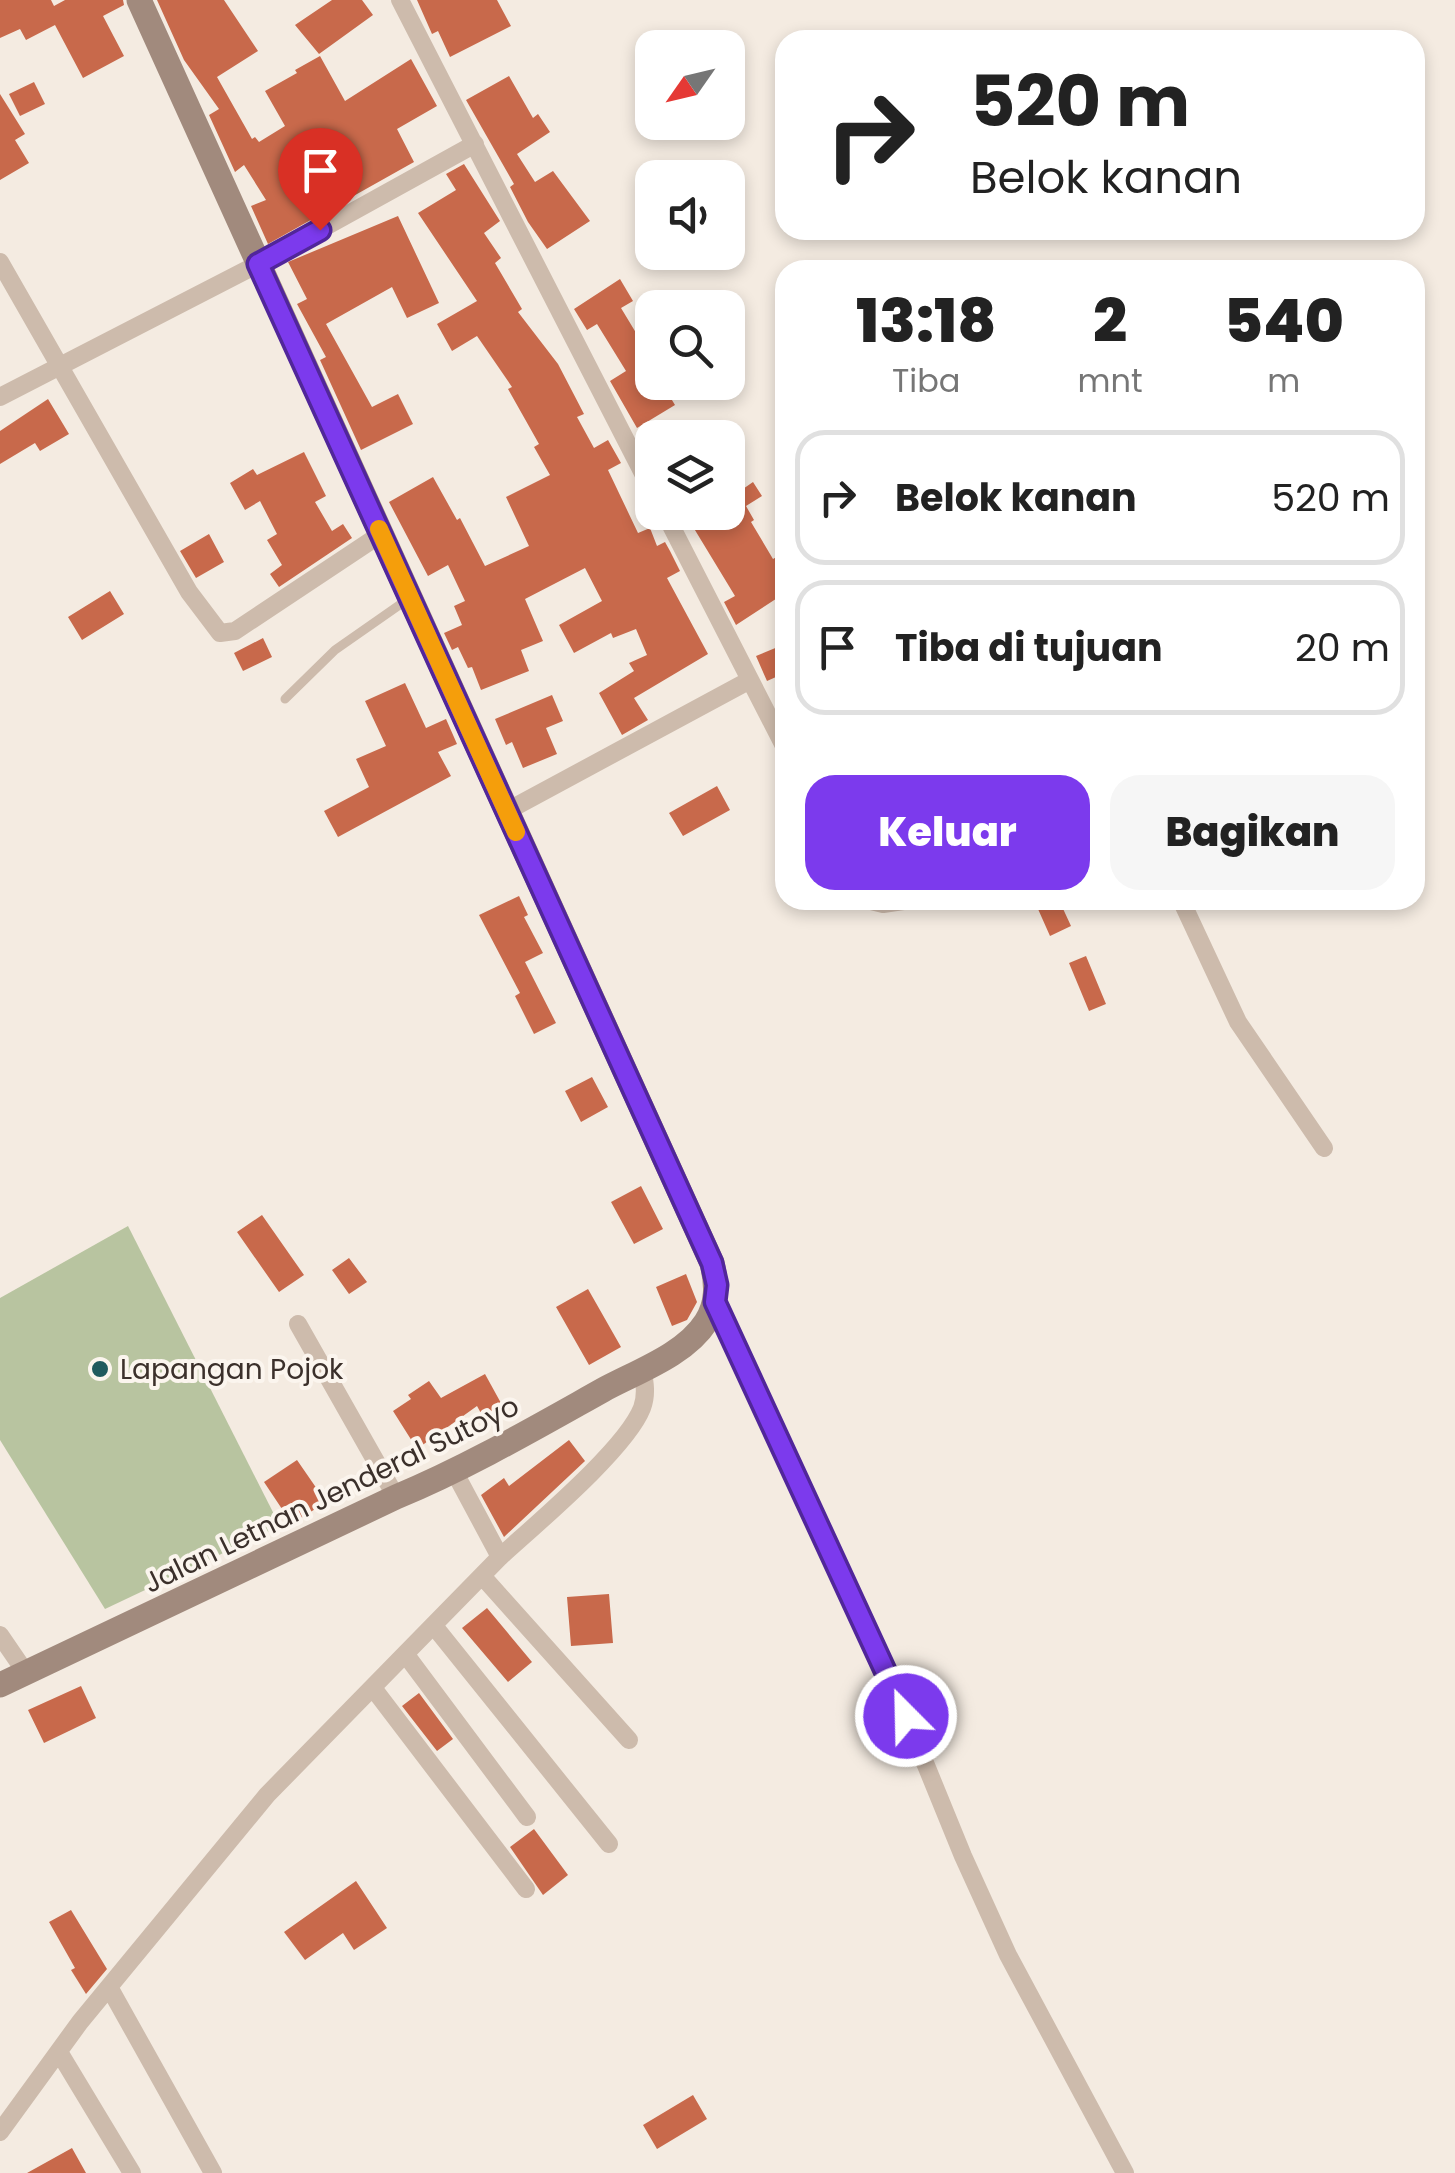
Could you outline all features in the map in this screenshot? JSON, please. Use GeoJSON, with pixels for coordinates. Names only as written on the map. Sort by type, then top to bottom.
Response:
{"type":"FeatureCollection","features":[{"type":"Feature","properties":{"kind":"street"},"geometry":{"type":"LineString","coordinates":[[139,0],[712,1263],[717,1285],[715,1302],[880,1655],[962,1856],[1008,1956],[1125,2173]]}},
{"type":"Feature","properties":{"kind":"street"},"geometry":{"type":"LineString","coordinates":[[400,0],[635,458]]}},
{"type":"Feature","properties":{"kind":"street"},"geometry":{"type":"LineString","coordinates":[[0,397],[258,264],[474,144]]}},
{"type":"Feature","properties":{"kind":"street"},"geometry":{"type":"LineString","coordinates":[[0,262],[189,592],[220,634],[235,631],[381,534]]}},
{"type":"Feature","properties":{"kind":"street"},"geometry":{"type":"LineString","coordinates":[[673,530],[775,729]]}},
{"type":"Feature","properties":{"kind":"street"},"geometry":{"type":"LineString","coordinates":[[507,811],[750,680]]}},
{"type":"Feature","properties":{"kind":"street"},"geometry":{"type":"LineString","coordinates":[[1186,910],[1238,1022],[1324,1148]]}},
{"type":"Feature","properties":{"kind":"street","name":"Jalan Letnan Jenderal Sutoyo"},"geometry":{"type":"LineString","coordinates":[[0,1685],[396,1497],[455,1473],[684,1346],[708,1320],[715,1302]]}},
{"type":"Feature","properties":{"kind":"street"},"geometry":{"type":"LineString","coordinates":[[298,1324],[396,1497]]}},
{"type":"Feature","properties":{"kind":"street"},"geometry":{"type":"LineString","coordinates":[[0,2132],[109,1987],[268,1795],[630,1428],[642,1406],[646,1387],[642,1369]]}},
{"type":"Feature","properties":{"kind":"street"},"geometry":{"type":"LineString","coordinates":[[455,1473],[500,1557]]}},
{"type":"Feature","properties":{"kind":"street"},"geometry":{"type":"LineString","coordinates":[[483,1577],[629,1740]]}},
{"type":"Feature","properties":{"kind":"street"},"geometry":{"type":"LineString","coordinates":[[434,1626],[608,1844]]}},
{"type":"Feature","properties":{"kind":"street"},"geometry":{"type":"LineString","coordinates":[[0,1635],[26,1674]]}},
{"type":"Feature","properties":{"kind":"street"},"geometry":{"type":"LineString","coordinates":[[406,1655],[527,1816]]}},
{"type":"Feature","properties":{"kind":"street"},"geometry":{"type":"LineString","coordinates":[[374,1688],[526,1889]]}},
{"type":"Feature","properties":{"kind":"street"},"geometry":{"type":"LineString","coordinates":[[109,1987],[213,2173]]}},
{"type":"Feature","properties":{"kind":"street"},"geometry":{"type":"LineString","coordinates":[[58,2052],[132,2173]]}},
{"type":"Feature","properties":{"kind":"lane"},"geometry":{"type":"LineString","coordinates":[[285,699],[336,650],[410,597]]}},
{"type":"Feature","properties":{"kind":"green space","name":"Lapangan Pojok"},"geometry":{"type":"Polygon","coordinates":[[[128,1226],[280,1526],[105,1609],[0,1440],[0,1298],[128,1226]]]}},
{"type":"Feature","properties":{"kind":"building"},"geometry":{"type":"Polygon","coordinates":[[[0,0],[51,0],[54,6],[65,0],[123,0],[124,5],[103,16],[124,56],[83,78],[55,25],[26,40],[20,29],[0,38],[0,0]]]}},
{"type":"Feature","properties":{"kind":"building"},"geometry":{"type":"Polygon","coordinates":[[[157,0],[224,0],[258,51],[217,77],[252,139],[255,137],[259,142],[285,126],[265,91],[320,56],[345,101],[411,59],[437,106],[397,129],[414,162],[268,244],[251,206],[266,200],[244,165],[235,172],[209,115],[219,109],[184,60],[157,0]]]}},
{"type":"Feature","properties":{"kind":"building"},"geometry":{"type":"Polygon","coordinates":[[[332,0],[362,0],[373,15],[319,54],[295,25],[332,0]]]}},
{"type":"Feature","properties":{"kind":"building"},"geometry":{"type":"Polygon","coordinates":[[[417,0],[497,0],[511,26],[450,57],[438,31],[432,34],[417,0]]]}},
{"type":"Feature","properties":{"kind":"building"},"geometry":{"type":"Polygon","coordinates":[[[509,76],[533,118],[538,114],[550,132],[517,154],[535,182],[553,171],[590,221],[547,249],[528,222],[510,187],[514,184],[466,100],[509,76]]]}},
{"type":"Feature","properties":{"kind":"building"},"geometry":{"type":"Polygon","coordinates":[[[34,82],[45,104],[20,116],[9,94],[34,82]]]}},
{"type":"Feature","properties":{"kind":"building"},"geometry":{"type":"Polygon","coordinates":[[[0,94],[25,134],[15,140],[29,163],[0,180],[0,94]]]}},
{"type":"Feature","properties":{"kind":"building"},"geometry":{"type":"Polygon","coordinates":[[[464,164],[500,221],[484,233],[501,258],[495,263],[522,309],[518,312],[558,364],[584,414],[577,417],[594,448],[608,440],[621,463],[608,470],[635,530],[651,530],[657,546],[665,542],[670,551],[680,571],[667,578],[708,654],[634,698],[648,720],[622,735],[599,693],[634,671],[629,663],[647,655],[636,629],[613,638],[611,633],[574,653],[559,625],[602,601],[585,568],[525,599],[543,641],[521,650],[529,671],[481,690],[472,667],[468,668],[458,647],[452,650],[444,633],[462,625],[454,606],[465,601],[448,565],[428,576],[389,502],[433,477],[485,566],[529,546],[506,497],[550,475],[534,447],[539,444],[508,389],[512,387],[477,336],[452,351],[437,324],[477,301],[418,213],[456,190],[446,174],[464,164]]]}},
{"type":"Feature","properties":{"kind":"building"},"geometry":{"type":"Polygon","coordinates":[[[398,216],[439,303],[407,318],[392,287],[326,324],[372,407],[398,394],[413,424],[361,450],[320,360],[326,357],[297,304],[307,299],[288,262],[398,216]]]}},
{"type":"Feature","properties":{"kind":"building"},"geometry":{"type":"Polygon","coordinates":[[[620,279],[633,301],[621,308],[635,331],[635,400],[672,400],[675,405],[650,420],[635,420],[635,425],[610,381],[626,371],[597,324],[587,330],[574,309],[620,279]]]}},
{"type":"Feature","properties":{"kind":"building"},"geometry":{"type":"Polygon","coordinates":[[[48,399],[69,434],[40,451],[35,443],[0,464],[0,431],[48,399]]]}},
{"type":"Feature","properties":{"kind":"building"},"geometry":{"type":"Polygon","coordinates":[[[304,452],[326,496],[315,502],[332,531],[343,524],[352,538],[279,587],[270,574],[282,565],[267,540],[277,534],[260,501],[245,510],[230,483],[253,469],[257,475],[304,452]]]}},
{"type":"Feature","properties":{"kind":"building"},"geometry":{"type":"Polygon","coordinates":[[[753,482],[762,496],[746,506],[754,520],[751,522],[775,558],[775,600],[736,625],[724,602],[735,596],[695,530],[745,530],[745,488],[753,482]]]}},
{"type":"Feature","properties":{"kind":"building"},"geometry":{"type":"Polygon","coordinates":[[[209,534],[224,562],[196,578],[180,551],[209,534]]]}},
{"type":"Feature","properties":{"kind":"building"},"geometry":{"type":"Polygon","coordinates":[[[110,591],[124,614],[82,640],[68,617],[110,591]]]}},
{"type":"Feature","properties":{"kind":"building"},"geometry":{"type":"Polygon","coordinates":[[[263,638],[272,657],[243,671],[234,653],[263,638]]]}},
{"type":"Feature","properties":{"kind":"building"},"geometry":{"type":"Polygon","coordinates":[[[775,648],[775,677],[767,681],[756,656],[775,648]]]}},
{"type":"Feature","properties":{"kind":"building"},"geometry":{"type":"Polygon","coordinates":[[[405,683],[426,728],[446,719],[457,744],[438,752],[451,776],[338,837],[324,811],[369,787],[356,759],[386,746],[365,701],[405,683]]]}},
{"type":"Feature","properties":{"kind":"building"},"geometry":{"type":"Polygon","coordinates":[[[552,695],[563,721],[546,728],[557,754],[523,768],[512,742],[506,745],[495,719],[552,695]]]}},
{"type":"Feature","properties":{"kind":"building"},"geometry":{"type":"Polygon","coordinates":[[[717,786],[730,810],[683,836],[669,813],[717,786]]]}},
{"type":"Feature","properties":{"kind":"building"},"geometry":{"type":"Polygon","coordinates":[[[519,896],[528,915],[524,917],[543,953],[525,962],[556,1023],[534,1034],[515,996],[520,993],[479,915],[519,896]]]}},
{"type":"Feature","properties":{"kind":"building"},"geometry":{"type":"Polygon","coordinates":[[[1038,910],[1064,910],[1071,926],[1050,936],[1038,910]]]}},
{"type":"Feature","properties":{"kind":"building"},"geometry":{"type":"Polygon","coordinates":[[[1086,956],[1106,1004],[1089,1011],[1069,963],[1086,956]]]}},
{"type":"Feature","properties":{"kind":"building"},"geometry":{"type":"Polygon","coordinates":[[[592,1077],[608,1107],[581,1122],[565,1091],[592,1077]]]}},
{"type":"Feature","properties":{"kind":"building"},"geometry":{"type":"Polygon","coordinates":[[[641,1186],[663,1229],[634,1244],[611,1202],[641,1186]]]}},
{"type":"Feature","properties":{"kind":"building"},"geometry":{"type":"Polygon","coordinates":[[[262,1215],[304,1275],[279,1292],[237,1232],[262,1215]]]}},
{"type":"Feature","properties":{"kind":"building"},"geometry":{"type":"Polygon","coordinates":[[[349,1258],[367,1282],[349,1294],[332,1270],[349,1258]]]}},
{"type":"Feature","properties":{"kind":"building"},"geometry":{"type":"Polygon","coordinates":[[[686,1274],[697,1302],[687,1320],[672,1326],[656,1287],[686,1274]]]}},
{"type":"Feature","properties":{"kind":"building"},"geometry":{"type":"Polygon","coordinates":[[[588,1289],[621,1347],[589,1365],[556,1307],[588,1289]]]}},
{"type":"Feature","properties":{"kind":"building"},"geometry":{"type":"Polygon","coordinates":[[[485,1374],[507,1414],[487,1424],[477,1406],[417,1449],[393,1411],[429,1381],[441,1398],[485,1374]]]}},
{"type":"Feature","properties":{"kind":"building"},"geometry":{"type":"Polygon","coordinates":[[[569,1440],[585,1461],[504,1537],[481,1495],[504,1478],[509,1486],[569,1440]]]}},
{"type":"Feature","properties":{"kind":"building"},"geometry":{"type":"Polygon","coordinates":[[[297,1460],[326,1502],[292,1524],[264,1482],[297,1460]]]}},
{"type":"Feature","properties":{"kind":"building"},"geometry":{"type":"Polygon","coordinates":[[[609,1594],[613,1643],[571,1646],[567,1597],[609,1594]]]}},
{"type":"Feature","properties":{"kind":"building"},"geometry":{"type":"Polygon","coordinates":[[[487,1608],[532,1662],[508,1682],[462,1628],[487,1608]]]}},
{"type":"Feature","properties":{"kind":"building"},"geometry":{"type":"Polygon","coordinates":[[[81,1686],[96,1718],[44,1743],[28,1710],[81,1686]]]}},
{"type":"Feature","properties":{"kind":"building"},"geometry":{"type":"Polygon","coordinates":[[[419,1693],[453,1739],[437,1751],[402,1706],[419,1693]]]}},
{"type":"Feature","properties":{"kind":"building"},"geometry":{"type":"Polygon","coordinates":[[[534,1829],[568,1875],[543,1895],[510,1847],[534,1829]]]}},
{"type":"Feature","properties":{"kind":"building"},"geometry":{"type":"Polygon","coordinates":[[[356,1881],[387,1928],[354,1950],[343,1933],[305,1960],[284,1932],[356,1881]]]}},
{"type":"Feature","properties":{"kind":"building"},"geometry":{"type":"Polygon","coordinates":[[[71,1910],[107,1969],[86,1994],[49,1922],[71,1910]]]}},
{"type":"Feature","properties":{"kind":"building"},"geometry":{"type":"Polygon","coordinates":[[[693,2095],[707,2119],[657,2149],[643,2125],[693,2095]]]}},
{"type":"Feature","properties":{"kind":"building"},"geometry":{"type":"Polygon","coordinates":[[[72,2148],[86,2173],[27,2173],[72,2148]]]}},
{"type":"Feature","properties":{"kind":"slow traffic"},"geometry":{"type":"LineString","coordinates":[[379,529],[516,832]]}},
{"type":"Feature","properties":{"kind":"place","name":"Lapangan Pojok"},"geometry":{"type":"Point","coordinates":[100,1369]}},
{"type":"Feature","properties":{"kind":"route"},"geometry":{"type":"LineString","coordinates":[[320,230],[258,264],[712,1263],[717,1285],[715,1302],[906,1716]]}}]}
